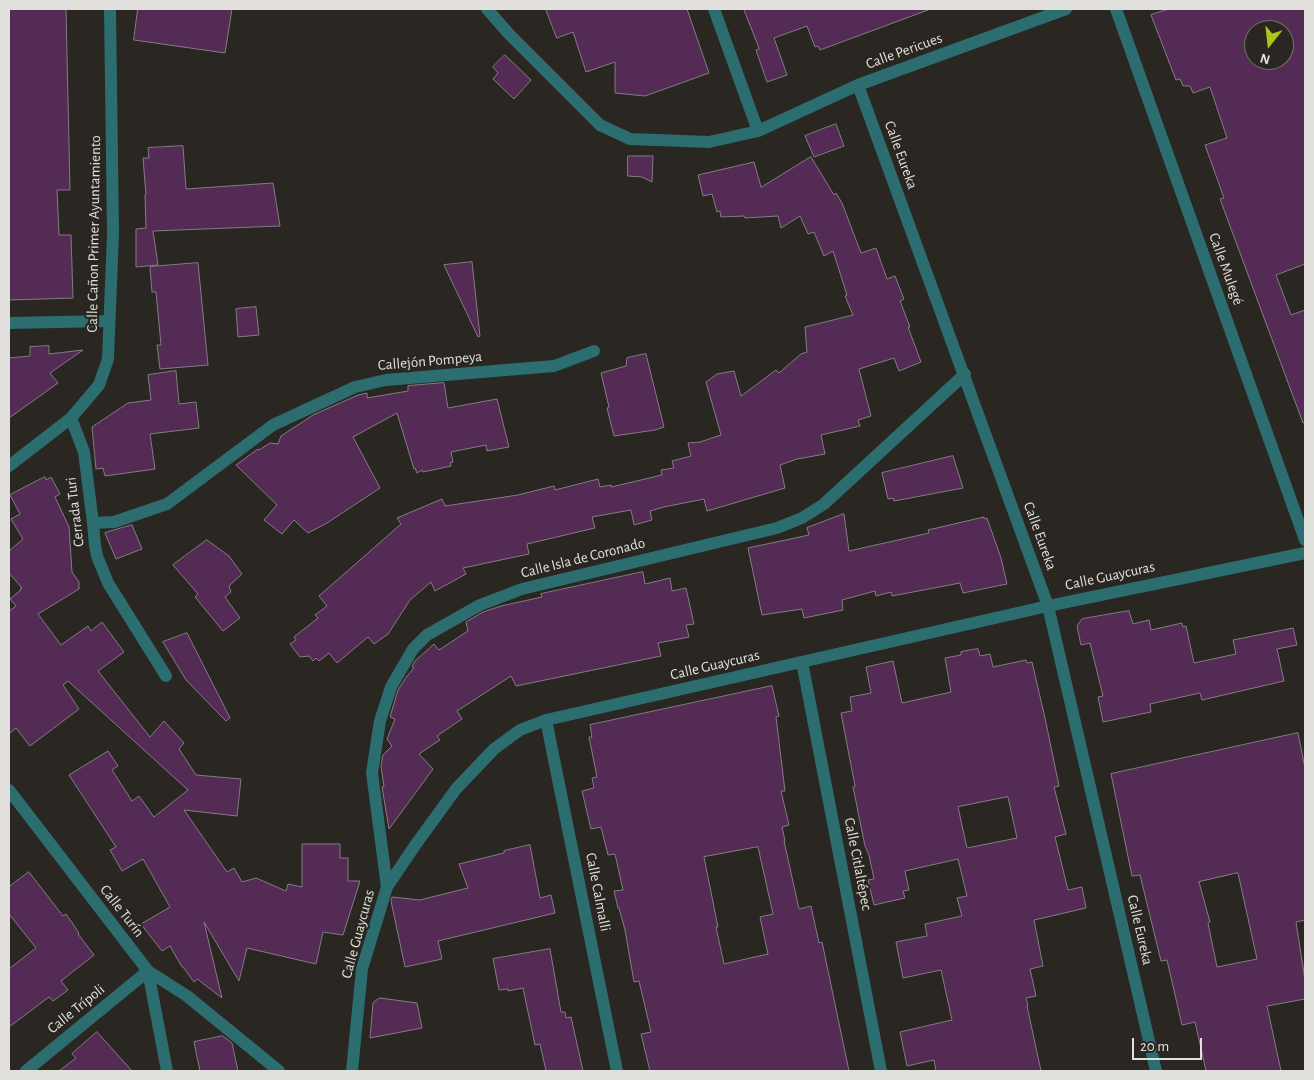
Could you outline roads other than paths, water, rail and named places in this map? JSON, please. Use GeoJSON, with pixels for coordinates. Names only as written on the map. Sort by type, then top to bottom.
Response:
{"type":"FeatureCollection","features":[{"type":"Feature","properties":{"kind":"street","name":"Calle Cañon Primer Ayuntamiento"},"geometry":{"type":"LineString","coordinates":[[9,466],[71,418],[99,385],[108,359],[113,233],[110,9]]}},
{"type":"Feature","properties":{"kind":"street","name":"Calle Pericues"},"geometry":{"type":"LineString","coordinates":[[487,9],[509,34],[600,125],[630,139],[709,142],[758,131],[858,85],[1066,9]]}},
{"type":"Feature","properties":{"kind":"street"},"geometry":{"type":"LineString","coordinates":[[714,9],[758,131]]}},
{"type":"Feature","properties":{"kind":"street","name":"Calle Mulegé"},"geometry":{"type":"LineString","coordinates":[[1116,9],[1305,540]]}},
{"type":"Feature","properties":{"kind":"street","name":"Calle Eureka"},"geometry":{"type":"LineString","coordinates":[[858,85],[965,374],[1048,606],[1156,1071]]}},
{"type":"Feature","properties":{"kind":"street"},"geometry":{"type":"LineString","coordinates":[[9,324],[109,321]]}},
{"type":"Feature","properties":{"kind":"street","name":"Callejón Pompeya"},"geometry":{"type":"LineString","coordinates":[[93,523],[114,522],[167,504],[273,425],[355,387],[386,380],[531,370],[554,366],[594,351]]}},
{"type":"Feature","properties":{"kind":"street","name":"Calle Isla de Coronado"},"geometry":{"type":"LineString","coordinates":[[387,887],[372,773],[380,721],[391,687],[413,649],[427,635],[480,605],[522,589],[777,528],[802,518],[824,504],[965,374]]}},
{"type":"Feature","properties":{"kind":"street","name":"Cerrada Turi"},"geometry":{"type":"LineString","coordinates":[[71,418],[84,452],[94,546],[108,583],[166,676]]}},
{"type":"Feature","properties":{"kind":"street","name":"Calle Guaycuras"},"geometry":{"type":"LineString","coordinates":[[352,1071],[362,969],[387,887],[456,789],[494,749],[520,730],[546,720],[1048,606],[1305,553]]}},
{"type":"Feature","properties":{"kind":"street","name":"Calle Citlaltépec"},"geometry":{"type":"LineString","coordinates":[[802,662],[881,1071]]}},
{"type":"Feature","properties":{"kind":"street","name":"Calle Calmalli"},"geometry":{"type":"LineString","coordinates":[[546,720],[617,1071]]}},
{"type":"Feature","properties":{"kind":"street","name":"Calle Turín"},"geometry":{"type":"LineString","coordinates":[[9,790],[148,971],[168,1071]]}},
{"type":"Feature","properties":{"kind":"street"},"geometry":{"type":"LineString","coordinates":[[148,971],[187,996],[279,1071]]}},
{"type":"Feature","properties":{"kind":"street","name":"Calle Trípoli"},"geometry":{"type":"LineString","coordinates":[[26,1071],[148,971]]}}]}
